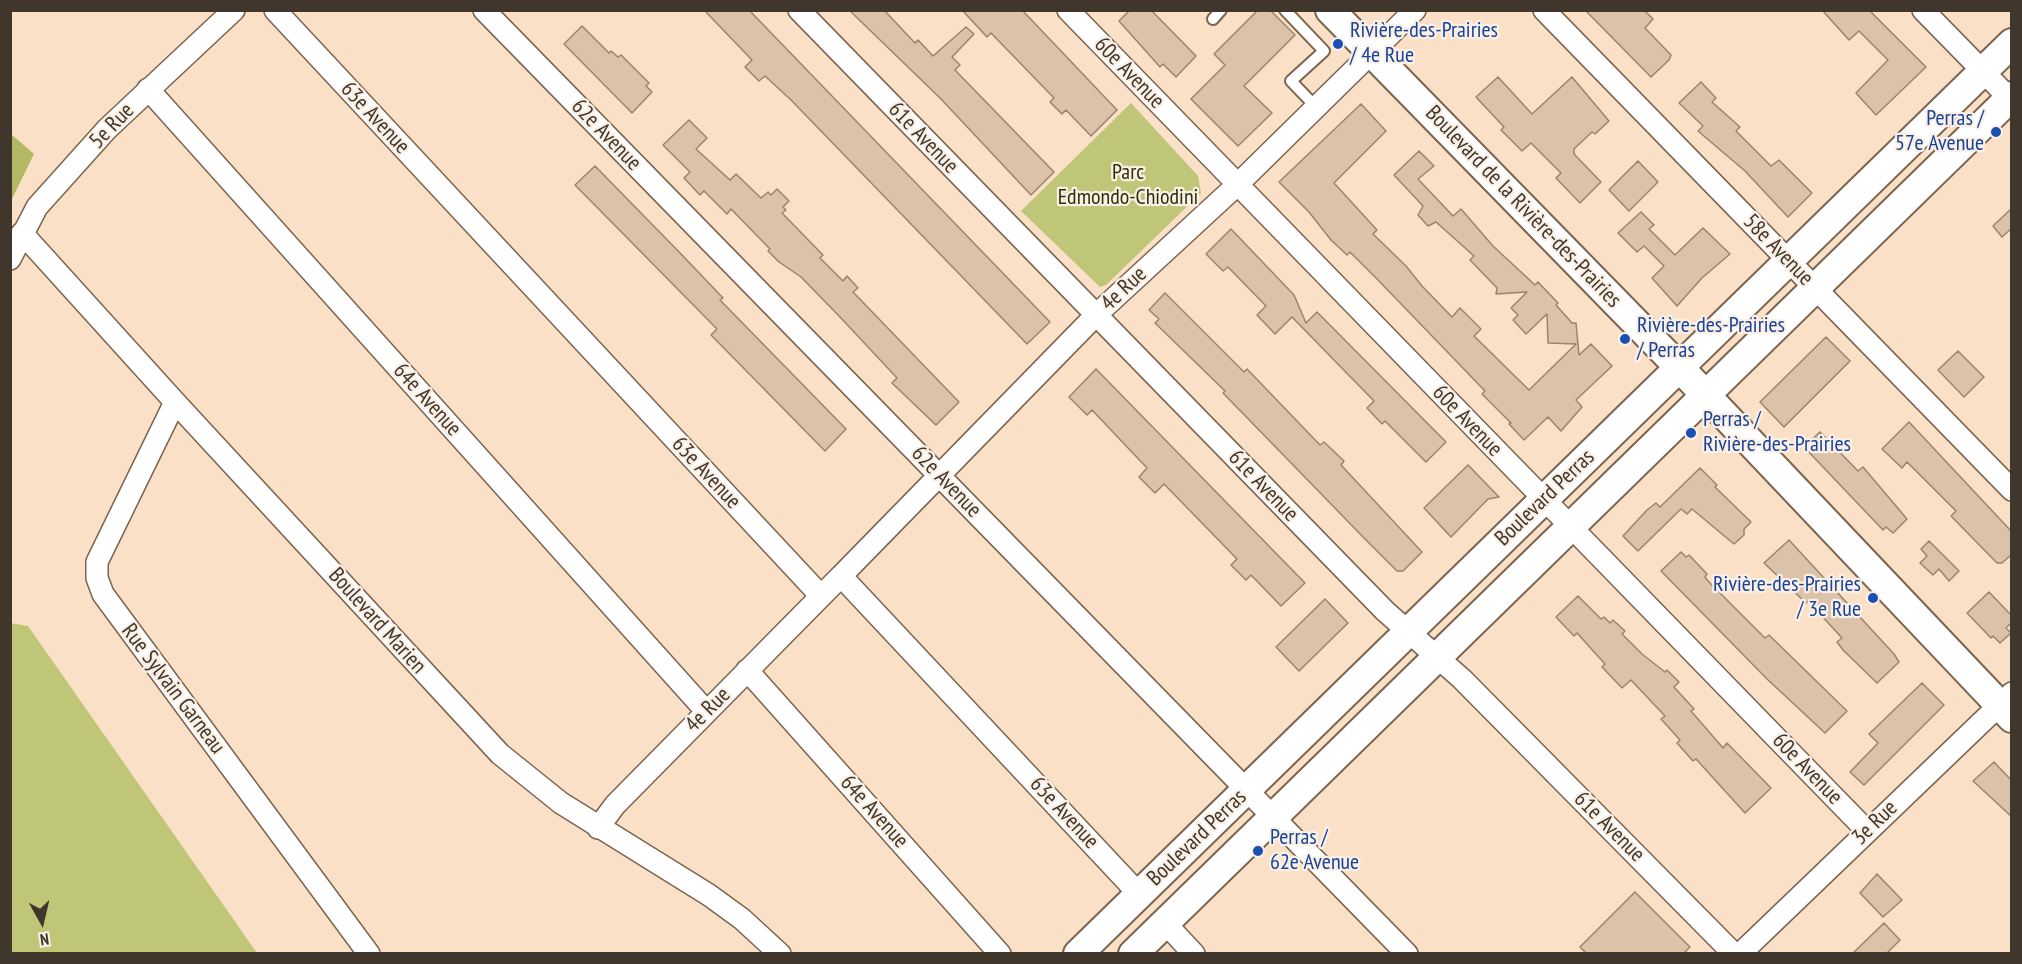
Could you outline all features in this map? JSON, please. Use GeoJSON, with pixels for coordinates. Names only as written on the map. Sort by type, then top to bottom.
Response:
{"type":"FeatureCollection","features":[{"type":"Feature","properties":{"kind":"main road","name":"Boulevard de la Rivière-des-Prairies"},"geometry":{"type":"LineString","coordinates":[[1330,10],[2008,705]]}},
{"type":"Feature","properties":{"kind":"main road","name":"Boulevard Perras"},"geometry":{"type":"LineString","coordinates":[[1078,954],[2012,43]]}},
{"type":"Feature","properties":{"kind":"main road","name":"Boulevard Perras"},"geometry":{"type":"LineString","coordinates":[[1133,954],[1814,288],[2011,99]]}},
{"type":"Feature","properties":{"kind":"street","name":"63e Avenue"},"geometry":{"type":"LineString","coordinates":[[275,10],[821,596]]}},
{"type":"Feature","properties":{"kind":"street","name":"62e Avenue"},"geometry":{"type":"LineString","coordinates":[[484,10],[1407,954]]}},
{"type":"Feature","properties":{"kind":"street","name":"61e Avenue"},"geometry":{"type":"LineString","coordinates":[[799,10],[1407,633],[1462,679],[1734,954]]}},
{"type":"Feature","properties":{"kind":"street","name":"60e Avenue"},"geometry":{"type":"LineString","coordinates":[[1068,10],[1868,831]]}},
{"type":"Feature","properties":{"kind":"street","name":"4e Rue"},"geometry":{"type":"LineString","coordinates":[[841,576],[1096,315],[1237,185],[1415,10]]}},
{"type":"Feature","properties":{"kind":"street","name":"58e Avenue"},"geometry":{"type":"LineString","coordinates":[[1544,10],[2012,490]]}},
{"type":"Feature","properties":{"kind":"street"},"geometry":{"type":"LineString","coordinates":[[1923,10],[2011,99]]}},
{"type":"Feature","properties":{"kind":"street","name":"5e Rue"},"geometry":{"type":"LineString","coordinates":[[10,259],[37,207],[107,129],[232,11]]}},
{"type":"Feature","properties":{"kind":"street","name":"64e Avenue"},"geometry":{"type":"LineString","coordinates":[[148,89],[706,711]]}},
{"type":"Feature","properties":{"kind":"street","name":"Boulevard Marien"},"geometry":{"type":"LineString","coordinates":[[22,233],[174,402],[500,754],[561,803],[598,828],[709,895],[742,919],[780,954]]}},
{"type":"Feature","properties":{"kind":"street","name":"Rue Sylvain Garneau"},"geometry":{"type":"LineString","coordinates":[[174,402],[98,562],[97,578],[102,594],[369,954]]}},
{"type":"Feature","properties":{"kind":"street","name":"63e Avenue"},"geometry":{"type":"LineString","coordinates":[[841,576],[1139,894]]}},
{"type":"Feature","properties":{"kind":"street"},"geometry":{"type":"LineString","coordinates":[[821,596],[841,576]]}},
{"type":"Feature","properties":{"kind":"street","name":"4e Rue"},"geometry":{"type":"LineString","coordinates":[[598,828],[615,805],[821,596]]}},
{"type":"Feature","properties":{"kind":"street","name":"64e Avenue"},"geometry":{"type":"LineString","coordinates":[[747,670],[1000,954]]}},
{"type":"Feature","properties":{"kind":"street","name":"3e Rue"},"geometry":{"type":"LineString","coordinates":[[1740,954],[1868,831],[2008,705]]}},
{"type":"Feature","properties":{"kind":"street"},"geometry":{"type":"LineString","coordinates":[[1165,923],[1194,954]]}},
{"type":"Feature","properties":{"kind":"lane"},"geometry":{"type":"LineString","coordinates":[[1212,19],[1221,10]]}},
{"type":"Feature","properties":{"kind":"lane"},"geometry":{"type":"LineString","coordinates":[[1285,10],[1324,51],[1291,81],[1316,107]]}},
{"type":"Feature","properties":{"kind":"green space","name":"Parc Edmondo-Chiodini"},"geometry":{"type":"Polygon","coordinates":[[[1131,103],[1198,176],[1201,193],[1106,285],[1100,287],[1021,211],[1131,103]]]}},
{"type":"Feature","properties":{"kind":"green space"},"geometry":{"type":"Polygon","coordinates":[[[11,134],[34,154],[11,201],[11,134]]]}},
{"type":"Feature","properties":{"kind":"green space"},"geometry":{"type":"Polygon","coordinates":[[[10,623],[28,626],[257,953],[11,953],[10,623]]]}},
{"type":"Feature","properties":{"kind":"building"},"geometry":{"type":"Polygon","coordinates":[[[704,10],[749,10],[1050,322],[1027,344],[791,100],[765,76],[759,81],[745,67],[752,60],[704,10]]]}},
{"type":"Feature","properties":{"kind":"building"},"geometry":{"type":"Polygon","coordinates":[[[849,10],[884,10],[915,43],[918,40],[933,56],[966,27],[974,34],[952,57],[960,65],[955,70],[1054,172],[1031,195],[941,99],[849,10]]]}},
{"type":"Feature","properties":{"kind":"building"},"geometry":{"type":"Polygon","coordinates":[[[962,10],[1022,10],[1117,110],[1091,136],[1066,110],[1062,114],[1050,102],[1054,98],[991,33],[987,37],[962,10]]]}},
{"type":"Feature","properties":{"kind":"building"},"geometry":{"type":"Polygon","coordinates":[[[1130,10],[1151,10],[1196,56],[1176,77],[1163,64],[1160,67],[1119,21],[1130,10]]]}},
{"type":"Feature","properties":{"kind":"building"},"geometry":{"type":"Polygon","coordinates":[[[1258,10],[1270,10],[1295,35],[1244,86],[1272,113],[1238,146],[1191,99],[1225,65],[1214,54],[1258,10]]]}},
{"type":"Feature","properties":{"kind":"building"},"geometry":{"type":"Polygon","coordinates":[[[1585,10],[1644,10],[1653,19],[1645,28],[1671,55],[1669,60],[1651,77],[1585,10]]]}},
{"type":"Feature","properties":{"kind":"building"},"geometry":{"type":"Polygon","coordinates":[[[1822,10],[1869,10],[1926,67],[1876,115],[1856,93],[1888,60],[1859,31],[1849,40],[1822,10]]]}},
{"type":"Feature","properties":{"kind":"building"},"geometry":{"type":"Polygon","coordinates":[[[582,26],[609,53],[611,51],[618,57],[621,55],[649,83],[646,86],[652,92],[632,113],[564,44],[582,26]]]}},
{"type":"Feature","properties":{"kind":"building"},"geometry":{"type":"Polygon","coordinates":[[[1498,77],[1532,114],[1572,77],[1609,121],[1595,134],[1592,132],[1574,149],[1574,154],[1601,182],[1580,203],[1556,178],[1561,173],[1531,143],[1522,151],[1501,130],[1504,127],[1476,97],[1498,77]]]}},
{"type":"Feature","properties":{"kind":"building"},"geometry":{"type":"Polygon","coordinates":[[[1701,82],[1716,98],[1712,102],[1740,127],[1736,131],[1771,166],[1779,160],[1812,193],[1788,217],[1745,171],[1698,131],[1703,126],[1679,103],[1701,82]]]}},
{"type":"Feature","properties":{"kind":"building"},"geometry":{"type":"Polygon","coordinates":[[[1361,104],[1386,131],[1334,183],[1377,230],[1373,234],[1406,266],[1422,286],[1452,317],[1460,308],[1481,329],[1474,336],[1529,390],[1576,344],[1548,343],[1547,314],[1526,334],[1513,320],[1518,315],[1511,308],[1527,292],[1496,294],[1497,288],[1470,260],[1474,256],[1436,222],[1428,226],[1418,215],[1423,206],[1394,175],[1419,151],[1434,166],[1418,179],[1453,216],[1461,209],[1493,246],[1535,285],[1538,282],[1558,303],[1556,305],[1572,323],[1576,323],[1579,355],[1591,344],[1612,366],[1576,400],[1582,407],[1561,431],[1548,417],[1524,440],[1509,424],[1511,423],[1482,394],[1485,391],[1350,252],[1347,255],[1331,240],[1309,212],[1279,182],[1361,104]]]}},
{"type":"Feature","properties":{"kind":"building"},"geometry":{"type":"Polygon","coordinates":[[[689,120],[707,138],[696,149],[730,180],[736,174],[761,198],[768,192],[771,195],[777,189],[789,201],[783,207],[786,210],[782,213],[823,255],[820,258],[843,281],[847,276],[858,288],[853,292],[959,402],[936,425],[892,383],[897,378],[801,277],[779,262],[768,251],[770,249],[731,209],[727,214],[704,191],[700,195],[684,178],[690,172],[663,145],[689,120]]]}},
{"type":"Feature","properties":{"kind":"building"},"geometry":{"type":"Polygon","coordinates":[[[1638,161],[1658,182],[1629,211],[1609,190],[1638,161]]]}},
{"type":"Feature","properties":{"kind":"building"},"geometry":{"type":"Polygon","coordinates":[[[595,166],[723,298],[720,300],[846,429],[825,451],[711,335],[717,329],[575,185],[595,166]]]}},
{"type":"Feature","properties":{"kind":"building"},"geometry":{"type":"Polygon","coordinates":[[[2012,208],[2012,228],[2002,237],[1993,226],[2012,208]]]}},
{"type":"Feature","properties":{"kind":"building"},"geometry":{"type":"Polygon","coordinates":[[[1641,212],[1654,225],[1649,229],[1675,255],[1703,228],[1730,254],[1702,278],[1677,306],[1652,278],[1664,266],[1644,246],[1637,252],[1618,233],[1641,212]]]}},
{"type":"Feature","properties":{"kind":"building"},"geometry":{"type":"Polygon","coordinates":[[[1231,229],[1294,295],[1306,323],[1317,312],[1446,442],[1426,462],[1385,421],[1382,424],[1367,408],[1374,401],[1292,317],[1275,334],[1257,315],[1266,306],[1228,267],[1223,271],[1206,254],[1231,229]]]}},
{"type":"Feature","properties":{"kind":"building"},"geometry":{"type":"Polygon","coordinates":[[[1165,293],[1244,372],[1247,369],[1320,445],[1324,442],[1344,461],[1341,465],[1422,552],[1403,571],[1397,571],[1365,539],[1223,393],[1225,391],[1155,323],[1159,319],[1149,310],[1165,293]]]}},
{"type":"Feature","properties":{"kind":"building"},"geometry":{"type":"Polygon","coordinates":[[[1826,337],[1850,361],[1784,427],[1760,402],[1826,337]]]}},
{"type":"Feature","properties":{"kind":"building"},"geometry":{"type":"Polygon","coordinates":[[[1958,351],[1984,377],[1964,397],[1938,370],[1958,351]]]}},
{"type":"Feature","properties":{"kind":"building"},"geometry":{"type":"Polygon","coordinates":[[[1096,369],[1305,583],[1281,606],[1251,575],[1246,580],[1231,565],[1237,559],[1164,484],[1155,493],[1139,477],[1147,468],[1092,410],[1087,415],[1069,397],[1096,369]]]}},
{"type":"Feature","properties":{"kind":"building"},"geometry":{"type":"Polygon","coordinates":[[[1909,422],[2012,532],[2012,554],[2002,563],[1997,563],[1951,516],[1956,511],[1907,462],[1902,468],[1882,449],[1909,422]]]}},
{"type":"Feature","properties":{"kind":"building"},"geometry":{"type":"Polygon","coordinates":[[[1820,432],[1858,471],[1863,467],[1907,519],[1893,533],[1886,527],[1883,530],[1804,447],[1820,432]]]}},
{"type":"Feature","properties":{"kind":"building"},"geometry":{"type":"Polygon","coordinates":[[[1468,465],[1499,497],[1488,499],[1451,537],[1424,508],[1468,465]]]}},
{"type":"Feature","properties":{"kind":"building"},"geometry":{"type":"Polygon","coordinates":[[[1700,468],[1717,485],[1715,487],[1751,522],[1744,529],[1744,535],[1734,544],[1692,509],[1687,514],[1681,509],[1638,551],[1623,536],[1647,510],[1656,503],[1660,507],[1700,468]]]}},
{"type":"Feature","properties":{"kind":"building"},"geometry":{"type":"Polygon","coordinates":[[[1789,540],[1899,662],[1877,683],[1843,650],[1837,642],[1842,638],[1808,601],[1806,603],[1764,563],[1789,540]]]}},
{"type":"Feature","properties":{"kind":"building"},"geometry":{"type":"Polygon","coordinates":[[[1929,541],[1959,571],[1949,581],[1939,569],[1933,575],[1920,563],[1927,556],[1921,549],[1929,541]]]}},
{"type":"Feature","properties":{"kind":"building"},"geometry":{"type":"Polygon","coordinates":[[[1681,552],[1686,557],[1689,555],[1707,574],[1705,577],[1708,581],[1765,638],[1769,635],[1847,711],[1825,733],[1767,679],[1661,571],[1681,552]]]}},
{"type":"Feature","properties":{"kind":"building"},"geometry":{"type":"Polygon","coordinates":[[[1989,592],[2012,616],[2012,622],[2006,628],[2011,633],[2000,643],[1993,636],[1991,638],[1967,613],[1989,592]]]}},
{"type":"Feature","properties":{"kind":"building"},"geometry":{"type":"Polygon","coordinates":[[[1578,596],[1601,619],[1604,617],[1610,623],[1613,620],[1625,631],[1622,634],[1642,654],[1665,672],[1667,670],[1679,682],[1674,687],[1694,709],[1691,711],[1723,748],[1727,743],[1771,788],[1745,813],[1696,759],[1693,761],[1677,743],[1680,740],[1661,719],[1665,716],[1631,680],[1622,688],[1602,667],[1605,664],[1577,633],[1574,636],[1556,617],[1578,596]]]}},
{"type":"Feature","properties":{"kind":"building"},"geometry":{"type":"Polygon","coordinates":[[[1325,599],[1348,623],[1299,671],[1276,647],[1325,599]]]}},
{"type":"Feature","properties":{"kind":"building"},"geometry":{"type":"Polygon","coordinates":[[[1922,683],[1944,705],[1864,785],[1850,772],[1878,743],[1869,734],[1922,683]]]}},
{"type":"Feature","properties":{"kind":"building"},"geometry":{"type":"Polygon","coordinates":[[[1994,762],[2012,781],[2012,817],[1973,781],[1994,762]]]}},
{"type":"Feature","properties":{"kind":"building"},"geometry":{"type":"Polygon","coordinates":[[[1877,874],[1902,900],[1883,917],[1860,893],[1877,874]]]}},
{"type":"Feature","properties":{"kind":"building"},"geometry":{"type":"Polygon","coordinates":[[[1635,892],[1690,947],[1683,954],[1587,954],[1580,947],[1635,892]]]}},
{"type":"Feature","properties":{"kind":"building"},"geometry":{"type":"Polygon","coordinates":[[[1884,923],[1900,940],[1886,954],[1852,954],[1884,923]]]}},
{"type":"Feature","properties":{"kind":"place","name":"Rivière-des-Prairies / 4e Rue"},"geometry":{"type":"Point","coordinates":[1338,44]}},
{"type":"Feature","properties":{"kind":"place","name":"Perras / 57e Avenue"},"geometry":{"type":"Point","coordinates":[1996,132]}},
{"type":"Feature","properties":{"kind":"place","name":"Rivière-des-Prairies / Perras"},"geometry":{"type":"Point","coordinates":[1625,339]}},
{"type":"Feature","properties":{"kind":"place","name":"Perras / Rivière-des-Prairies"},"geometry":{"type":"Point","coordinates":[1691,433]}},
{"type":"Feature","properties":{"kind":"place","name":"Rivière-des-Prairies / 3e Rue"},"geometry":{"type":"Point","coordinates":[1873,598]}},
{"type":"Feature","properties":{"kind":"place","name":"Perras / 62e Avenue"},"geometry":{"type":"Point","coordinates":[1258,851]}}]}
